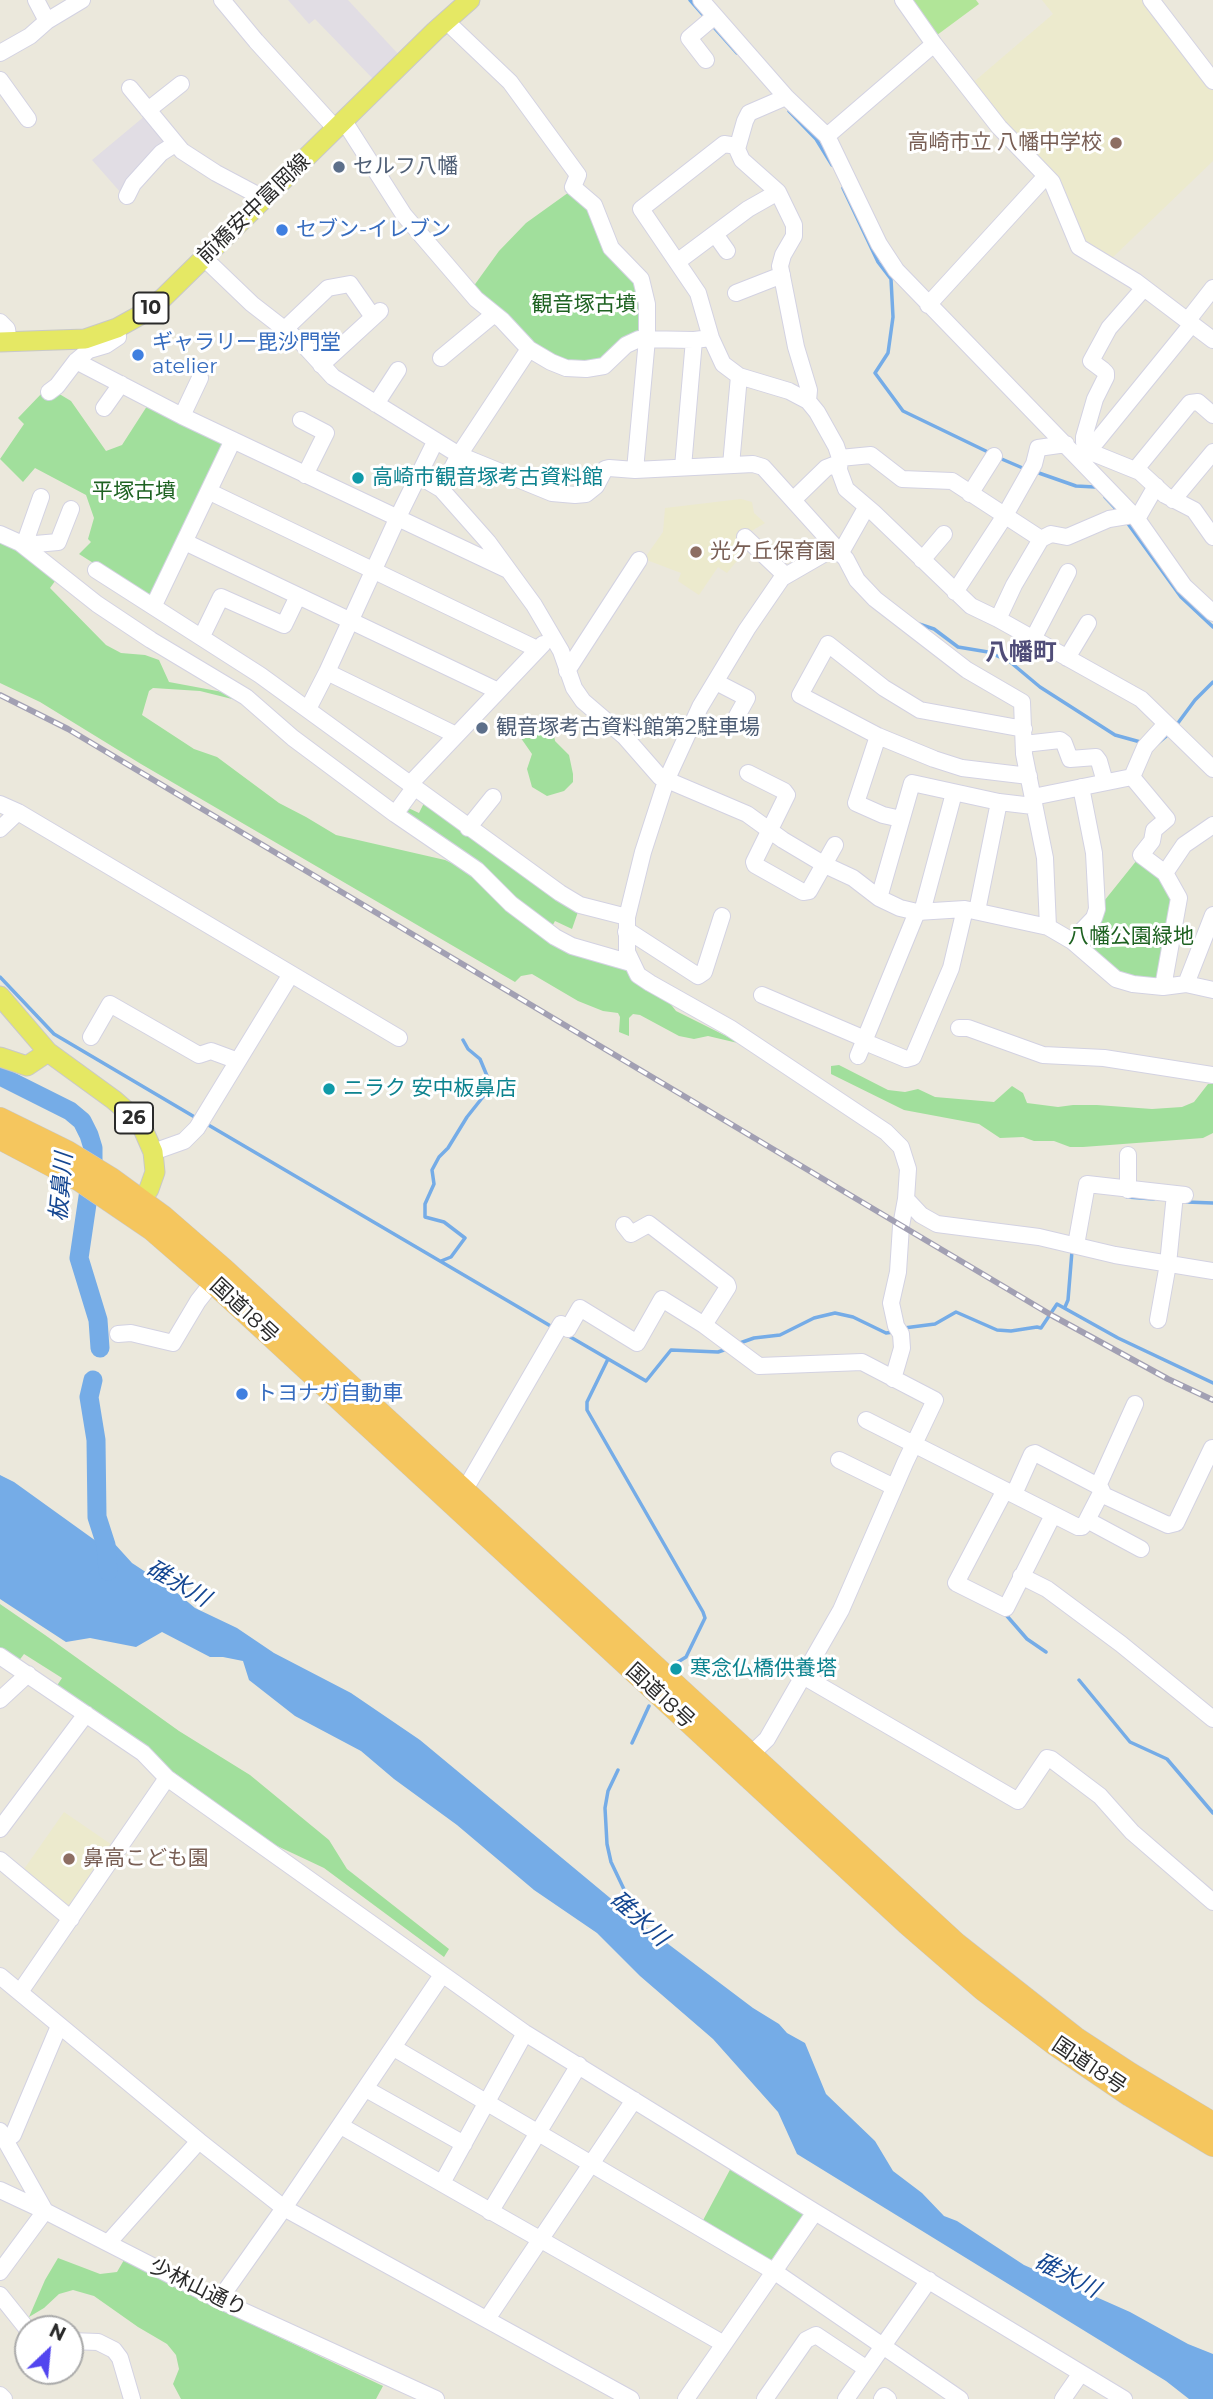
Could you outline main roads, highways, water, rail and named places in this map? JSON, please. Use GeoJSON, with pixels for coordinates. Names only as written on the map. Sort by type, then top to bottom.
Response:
{"type":"FeatureCollection","features":[{"type":"Feature","properties":{"kind":"highway"},"geometry":{"type":"LineString","coordinates":[[0,1119],[38,1137],[137,1208]]}},
{"type":"Feature","properties":{"kind":"highway"},"geometry":{"type":"LineString","coordinates":[[0,1139],[89,1175]]}},
{"type":"Feature","properties":{"kind":"highway","name":"国道18号"},"geometry":{"type":"LineString","coordinates":[[137,1208],[152,1229],[459,1499],[744,1762],[908,1924],[1010,2010],[1055,2044],[1130,2095],[1213,2145]]}},
{"type":"Feature","properties":{"kind":"highway","name":"国道18号"},"geometry":{"type":"LineString","coordinates":[[137,1208],[198,1246],[459,1499]]}},
{"type":"Feature","properties":{"kind":"highway","name":"国道18号"},"geometry":{"type":"LineString","coordinates":[[744,1762],[1019,1996],[1075,2038],[1213,2124]]}},
{"type":"Feature","properties":{"kind":"main road","name":"前橋安中富岡線"},"geometry":{"type":"LineString","coordinates":[[4,342],[85,339],[117,328],[144,313],[163,298],[470,0]]}},
{"type":"Feature","properties":{"kind":"main road","name":"26"},"geometry":{"type":"LineString","coordinates":[[0,996],[48,1052],[130,1114],[143,1129],[153,1152],[155,1172],[149,1189],[137,1208]]}},
{"type":"Feature","properties":{"kind":"main road"},"geometry":{"type":"LineString","coordinates":[[0,1057],[27,1066],[48,1052]]}},
{"type":"Feature","properties":{"kind":"water"},"geometry":{"type":"Polygon","coordinates":[[[0,1475],[14,1482],[96,1541],[106,1545],[113,1542],[132,1563],[195,1608],[237,1628],[274,1653],[351,1693],[420,1740],[639,1922],[753,2008],[779,2024],[787,2033],[805,2043],[826,2094],[875,2141],[893,2171],[922,2193],[944,2216],[957,2221],[1024,2265],[1130,2312],[1188,2344],[1213,2354],[1213,2399],[1189,2399],[1166,2381],[797,2154],[778,2112],[713,2039],[640,1976],[597,1933],[534,1890],[457,1825],[361,1751],[295,1716],[249,1680],[243,1661],[210,1657],[162,1632],[136,1647],[90,1638],[66,1642],[0,1599],[0,1475]]]}},
{"type":"Feature","properties":{"kind":"waterway"},"geometry":{"type":"LineString","coordinates":[[690,0],[705,17]]}},
{"type":"Feature","properties":{"kind":"waterway"},"geometry":{"type":"LineString","coordinates":[[712,25],[737,53]]}},
{"type":"Feature","properties":{"kind":"waterway"},"geometry":{"type":"LineString","coordinates":[[789,111],[816,139],[832,165]]}},
{"type":"Feature","properties":{"kind":"waterway"},"geometry":{"type":"LineString","coordinates":[[843,188],[878,262],[891,279],[893,317],[888,353],[875,373],[903,411],[990,453]]}},
{"type":"Feature","properties":{"kind":"waterway"},"geometry":{"type":"LineString","coordinates":[[997,457],[1025,469]]}},
{"type":"Feature","properties":{"kind":"waterway"},"geometry":{"type":"LineString","coordinates":[[1036,472],[1076,486],[1095,487]]}},
{"type":"Feature","properties":{"kind":"waterway"},"geometry":{"type":"LineString","coordinates":[[1105,497],[1119,512]]}},
{"type":"Feature","properties":{"kind":"waterway"},"geometry":{"type":"LineString","coordinates":[[1126,521],[1181,597],[1213,627]]}},
{"type":"Feature","properties":{"kind":"waterway"},"geometry":{"type":"LineString","coordinates":[[919,624],[934,629],[958,647],[988,652],[1009,661],[1040,687],[1115,735],[1144,743]]}},
{"type":"Feature","properties":{"kind":"waterway"},"geometry":{"type":"LineString","coordinates":[[1175,727],[1195,700],[1213,682]]}},
{"type":"Feature","properties":{"kind":"waterway"},"geometry":{"type":"LineString","coordinates":[[1157,744],[1170,733]]}},
{"type":"Feature","properties":{"kind":"waterway"},"geometry":{"type":"LineString","coordinates":[[0,977],[54,1034],[198,1119]]}},
{"type":"Feature","properties":{"kind":"waterway"},"geometry":{"type":"LineString","coordinates":[[441,1261],[451,1257],[465,1238],[444,1222],[425,1217],[425,1204],[434,1184],[432,1170],[490,1088],[480,1059],[468,1049],[463,1040]]}},
{"type":"Feature","properties":{"kind":"waterway","name":"板鼻川"},"geometry":{"type":"LineString","coordinates":[[0,1076],[70,1111],[82,1121],[89,1135],[93,1148],[93,1163],[79,1258],[98,1320],[100,1348]]}},
{"type":"Feature","properties":{"kind":"waterway"},"geometry":{"type":"LineString","coordinates":[[205,1123],[554,1328]]}},
{"type":"Feature","properties":{"kind":"waterway"},"geometry":{"type":"LineString","coordinates":[[1127,1197],[1154,1199]]}},
{"type":"Feature","properties":{"kind":"waterway"},"geometry":{"type":"LineString","coordinates":[[1186,1202],[1213,1203]]}},
{"type":"Feature","properties":{"kind":"waterway"},"geometry":{"type":"LineString","coordinates":[[1065,1307],[1068,1300],[1072,1251]]}},
{"type":"Feature","properties":{"kind":"waterway"},"geometry":{"type":"LineString","coordinates":[[904,1328],[935,1324],[956,1312],[997,1330],[1041,1328],[1057,1304],[1118,1338],[1213,1383]]}},
{"type":"Feature","properties":{"kind":"waterway"},"geometry":{"type":"LineString","coordinates":[[737,1344],[754,1338],[780,1335],[814,1318],[835,1313],[853,1317],[886,1333],[894,1332]]}},
{"type":"Feature","properties":{"kind":"waterway"},"geometry":{"type":"LineString","coordinates":[[567,1335],[646,1381],[671,1350],[718,1352],[727,1349]]}},
{"type":"Feature","properties":{"kind":"waterway"},"geometry":{"type":"LineString","coordinates":[[608,1359],[587,1402],[587,1410],[705,1618],[686,1657],[673,1665]]}},
{"type":"Feature","properties":{"kind":"waterway","name":"板鼻川"},"geometry":{"type":"LineString","coordinates":[[93,1380],[89,1397],[96,1440],[97,1517],[106,1545],[108,1571]]}},
{"type":"Feature","properties":{"kind":"waterway"},"geometry":{"type":"LineString","coordinates":[[1007,1616],[1027,1639],[1046,1652]]}},
{"type":"Feature","properties":{"kind":"waterway"},"geometry":{"type":"LineString","coordinates":[[1079,1680],[1130,1742],[1167,1759],[1213,1813]]}},
{"type":"Feature","properties":{"kind":"waterway"},"geometry":{"type":"LineString","coordinates":[[632,1743],[649,1706]]}},
{"type":"Feature","properties":{"kind":"waterway","name":"碓氷川"},"geometry":{"type":"LineString","coordinates":[[618,1770],[608,1791],[605,1808],[607,1844],[611,1862],[640,1923]]}},
{"type":"Feature","properties":{"kind":"railway"},"geometry":{"type":"LineString","coordinates":[[0,695],[68,729],[1053,1316],[1168,1379],[1213,1400]]}},
{"type":"Feature","properties":{"kind":"place","name":"高崎市立 八幡中学校"},"geometry":{"type":"Point","coordinates":[1116,143]}},
{"type":"Feature","properties":{"kind":"place","name":"セルフ八幡"},"geometry":{"type":"Point","coordinates":[339,167]}},
{"type":"Feature","properties":{"kind":"place","name":"セブン-イレブン"},"geometry":{"type":"Point","coordinates":[282,230]}},
{"type":"Feature","properties":{"kind":"place","name":"ギャラリー毘沙門堂 atelier"},"geometry":{"type":"Point","coordinates":[138,355]}},
{"type":"Feature","properties":{"kind":"place","name":"高崎市観音塚考古資料館"},"geometry":{"type":"Point","coordinates":[358,478]}},
{"type":"Feature","properties":{"kind":"place","name":"光ケ丘保育園"},"geometry":{"type":"Point","coordinates":[696,552]}},
{"type":"Feature","properties":{"kind":"place","name":"観音塚考古資料館第2駐車場"},"geometry":{"type":"Point","coordinates":[482,728]}},
{"type":"Feature","properties":{"kind":"place","name":"ニラク 安中板鼻店"},"geometry":{"type":"Point","coordinates":[329,1089]}},
{"type":"Feature","properties":{"kind":"place","name":"トヨナガ自動車"},"geometry":{"type":"Point","coordinates":[242,1394]}},
{"type":"Feature","properties":{"kind":"place","name":"寒念仏橋供養塔"},"geometry":{"type":"Point","coordinates":[676,1669]}},
{"type":"Feature","properties":{"kind":"place","name":"鼻高こども園"},"geometry":{"type":"Point","coordinates":[69,1859]}},
{"type":"Feature","properties":{"kind":"district","name":"八幡町"},"geometry":{"type":"Point","coordinates":[1021,653]}},
{"type":"Feature","properties":{"kind":"park label","name":"観音塚古墳"},"geometry":{"type":"Point","coordinates":[584,305]}},
{"type":"Feature","properties":{"kind":"park label","name":"平塚古墳"},"geometry":{"type":"Point","coordinates":[134,492]}},
{"type":"Feature","properties":{"kind":"park label","name":"八幡公園緑地"},"geometry":{"type":"Point","coordinates":[1131,937]}}]}
